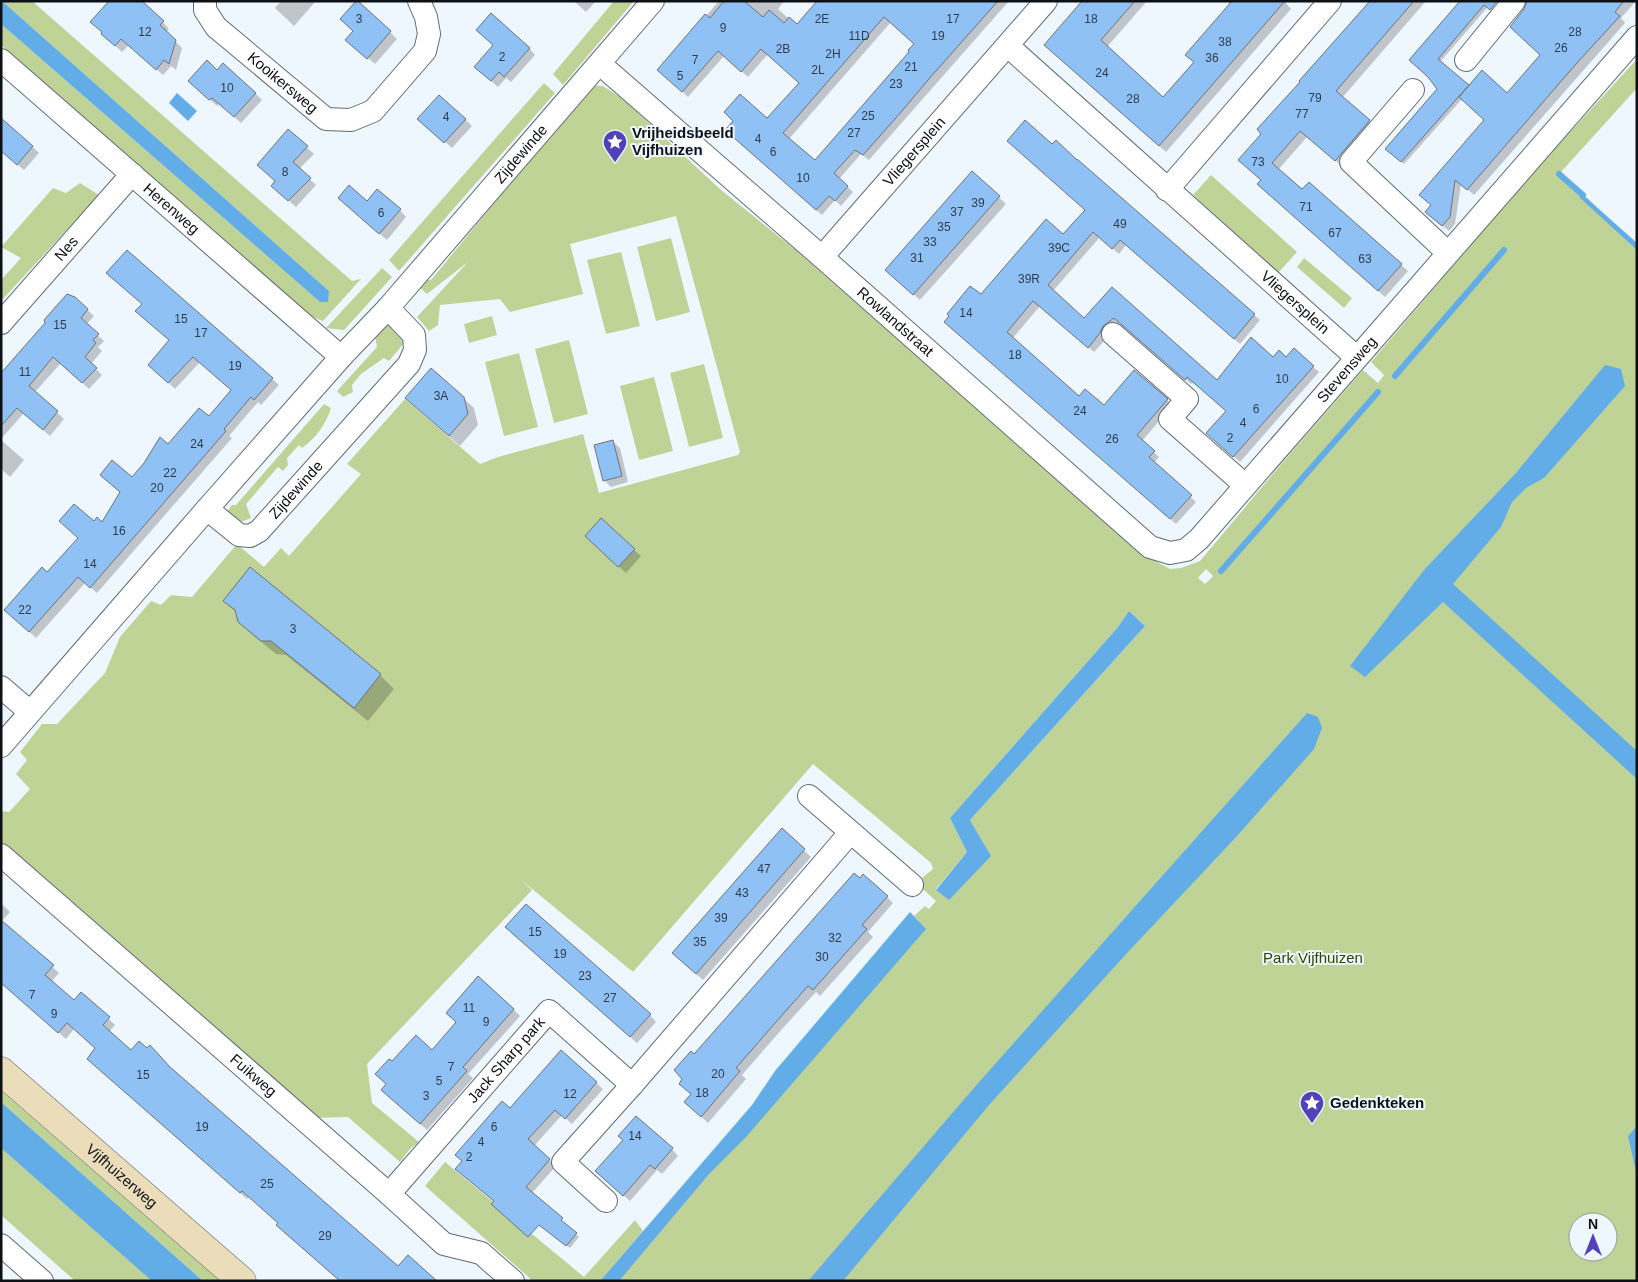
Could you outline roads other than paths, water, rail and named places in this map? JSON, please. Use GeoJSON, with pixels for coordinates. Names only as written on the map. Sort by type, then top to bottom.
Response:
{"type":"FeatureCollection","features":[{"type":"Feature","properties":{"kind":"street","name":"Kooikersweg"},"geometry":{"type":"LineString","coordinates":[[205,1],[205,10],[216,27],[326,118],[351,120],[373,111],[425,51],[428,34],[426,17],[419,1]]}},
{"type":"Feature","properties":{"kind":"street","name":"Zijdewinde"},"geometry":{"type":"LineString","coordinates":[[1,746],[206,509],[341,357],[388,308],[653,1]]}},
{"type":"Feature","properties":{"kind":"street","name":"Vliegersplein"},"geometry":{"type":"LineString","coordinates":[[822,256],[1046,1]]}},
{"type":"Feature","properties":{"kind":"street"},"geometry":{"type":"LineString","coordinates":[[1167,190],[1330,1]]}},
{"type":"Feature","properties":{"kind":"street"},"geometry":{"type":"LineString","coordinates":[[1466,60],[1514,1]]}},
{"type":"Feature","properties":{"kind":"street","name":"Stevensweg"},"geometry":{"type":"LineString","coordinates":[[1199,539],[1637,37]]}},
{"type":"Feature","properties":{"kind":"street","name":"Vliegersplein"},"geometry":{"type":"LineString","coordinates":[[1008,46],[1356,357]]}},
{"type":"Feature","properties":{"kind":"street","name":"Herenweg"},"geometry":{"type":"LineString","coordinates":[[1,60],[341,357]]}},
{"type":"Feature","properties":{"kind":"street","name":"Rowlandstraat"},"geometry":{"type":"LineString","coordinates":[[600,64],[822,256],[1150,547],[1170,553],[1186,550],[1199,539]]}},
{"type":"Feature","properties":{"kind":"street"},"geometry":{"type":"LineString","coordinates":[[1413,90],[1351,162],[1448,252]]}},
{"type":"Feature","properties":{"kind":"street","name":"Nes"},"geometry":{"type":"LineString","coordinates":[[1,323],[132,174]]}},
{"type":"Feature","properties":{"kind":"street","name":"Zijdewinde"},"geometry":{"type":"LineString","coordinates":[[206,509],[239,535],[250,536],[259,532],[409,364],[415,350],[414,335],[388,308]]}},
{"type":"Feature","properties":{"kind":"street"},"geometry":{"type":"LineString","coordinates":[[1114,334],[1187,399],[1170,419],[1245,485]]}},
{"type":"Feature","properties":{"kind":"street"},"geometry":{"type":"LineString","coordinates":[[1,687],[30,712]]}},
{"type":"Feature","properties":{"kind":"street"},"geometry":{"type":"LineString","coordinates":[[809,796],[912,885]]}},
{"type":"Feature","properties":{"kind":"street"},"geometry":{"type":"LineString","coordinates":[[606,1201],[563,1162],[850,833]]}},
{"type":"Feature","properties":{"kind":"street","name":"Fuikweg"},"geometry":{"type":"LineString","coordinates":[[1,855],[444,1244],[481,1252],[513,1281]]}},
{"type":"Feature","properties":{"kind":"street","name":"Jack Sharp park"},"geometry":{"type":"LineString","coordinates":[[389,1194],[549,1012],[632,1085]]}},
{"type":"Feature","properties":{"kind":"street","name":"Vijfhuizerweg"},"geometry":{"type":"LineString","coordinates":[[1,1072],[242,1281]]}},
{"type":"Feature","properties":{"kind":"street"},"geometry":{"type":"LineString","coordinates":[[1,1245],[38,1279]]}},
{"type":"Feature","properties":{"kind":"water"},"geometry":{"type":"Polygon","coordinates":[[[2,1],[329,291],[328,302],[320,302],[1,24],[2,1]]]}},
{"type":"Feature","properties":{"kind":"water"},"geometry":{"type":"Polygon","coordinates":[[[177,93],[197,111],[188,121],[169,103],[177,93]]]}},
{"type":"Feature","properties":{"kind":"water"},"geometry":{"type":"Polygon","coordinates":[[[1583,195],[1637,243],[1637,250],[1579,197],[1583,195]]]}},
{"type":"Feature","properties":{"kind":"water"},"geometry":{"type":"Polygon","coordinates":[[[1605,365],[1621,369],[1625,386],[1544,478],[1526,488],[1512,502],[1501,527],[1453,584],[1637,751],[1637,779],[1443,602],[1365,677],[1350,666],[1424,570],[1516,473],[1605,365]]]}},
{"type":"Feature","properties":{"kind":"water"},"geometry":{"type":"Polygon","coordinates":[[[1129,611],[1145,626],[970,820],[991,856],[949,900],[936,890],[967,852],[950,818],[1118,627],[1129,611]]]}},
{"type":"Feature","properties":{"kind":"water"},"geometry":{"type":"Polygon","coordinates":[[[1307,713],[1318,717],[1322,728],[1314,749],[1238,835],[1128,952],[989,1105],[843,1281],[808,1281],[973,1089],[1307,713]]]}},
{"type":"Feature","properties":{"kind":"water"},"geometry":{"type":"Polygon","coordinates":[[[910,912],[926,929],[746,1137],[709,1174],[619,1281],[600,1281],[752,1105],[775,1071],[910,912]]]}},
{"type":"Feature","properties":{"kind":"water"},"geometry":{"type":"Polygon","coordinates":[[[1,1102],[203,1281],[152,1281],[1,1148],[1,1102]]]}},
{"type":"Feature","properties":{"kind":"water"},"geometry":{"type":"Polygon","coordinates":[[[1637,1126],[1637,1176],[1628,1136],[1637,1126]]]}},
{"type":"Feature","properties":{"kind":"waterway"},"geometry":{"type":"LineString","coordinates":[[1559,174],[1583,195]]}},
{"type":"Feature","properties":{"kind":"waterway"},"geometry":{"type":"LineString","coordinates":[[1395,376],[1504,250]]}},
{"type":"Feature","properties":{"kind":"waterway"},"geometry":{"type":"LineString","coordinates":[[1221,571],[1378,392]]}},
{"type":"Feature","properties":{"kind":"place","name":"Vrijheidsbeeld Vijfhuizen"},"geometry":{"type":"Point","coordinates":[615,163]}},
{"type":"Feature","properties":{"kind":"place","name":"Gedenkteken"},"geometry":{"type":"Point","coordinates":[1312,1124]}},
{"type":"Feature","properties":{"kind":"park label","name":"Park Vijfhuizen"},"geometry":{"type":"Point","coordinates":[1313,958]}}]}
